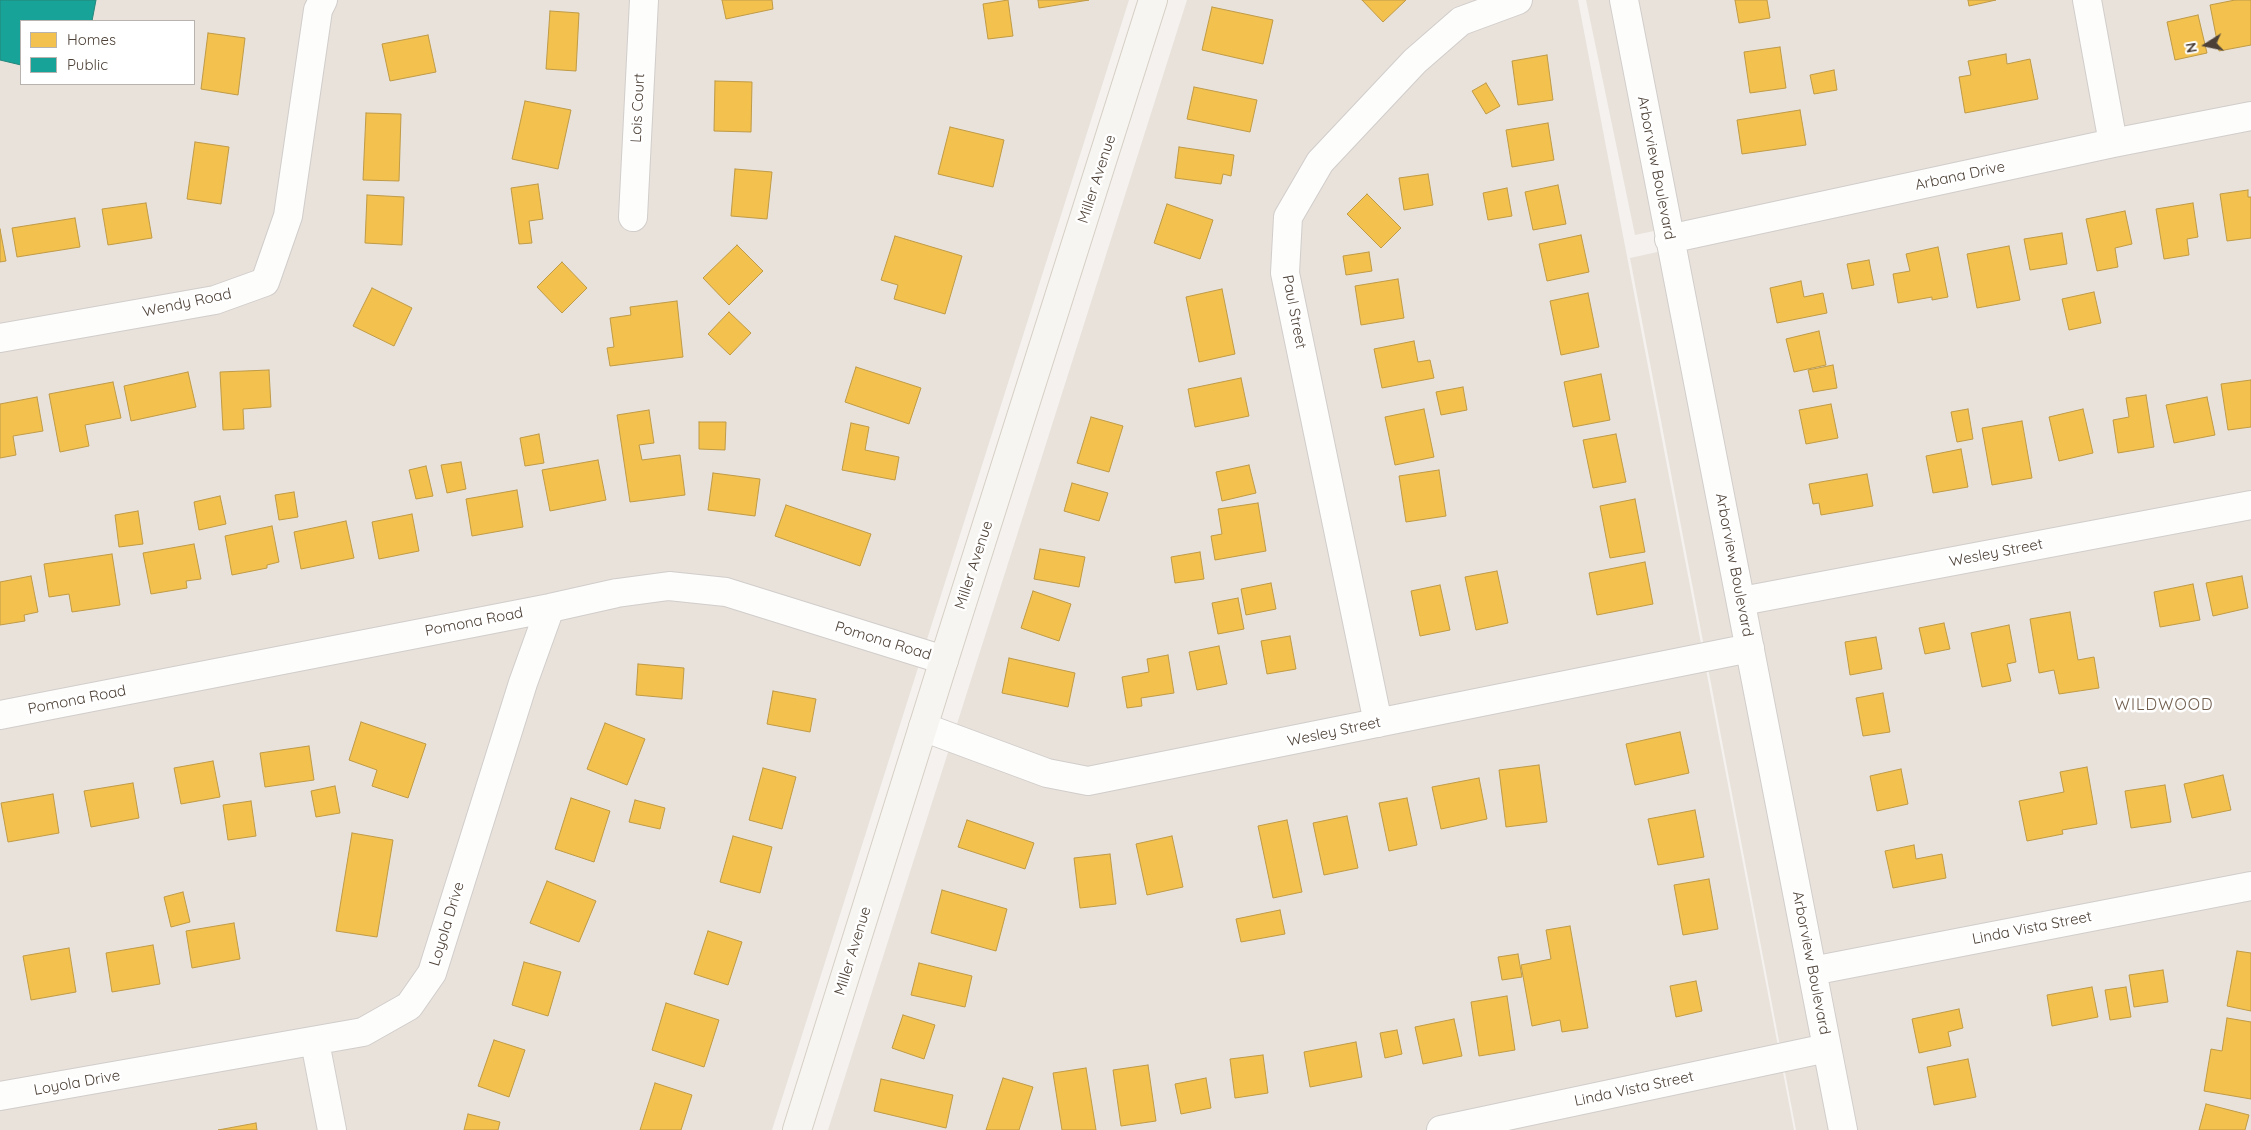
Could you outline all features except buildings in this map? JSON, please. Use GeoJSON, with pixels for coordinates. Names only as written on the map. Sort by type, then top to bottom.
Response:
{"type":"FeatureCollection","features":[{"type":"Feature","properties":{"kind":"main road","name":"Miller Avenue"},"geometry":{"type":"LineString","coordinates":[[798,1130],[944,660],[1154,0]]}},
{"type":"Feature","properties":{"kind":"street","name":"Wendy Road"},"geometry":{"type":"LineString","coordinates":[[0,338],[215,300],[265,282],[288,216],[318,10],[324,0]]}},
{"type":"Feature","properties":{"kind":"street","name":"Lois Court"},"geometry":{"type":"LineString","coordinates":[[633,217],[644,0]]}},
{"type":"Feature","properties":{"kind":"street","name":"Paul Street"},"geometry":{"type":"LineString","coordinates":[[1378,723],[1285,273],[1288,217],[1320,162],[1415,61],[1461,22],[1518,0]]}},
{"type":"Feature","properties":{"kind":"street","name":"Arborview Boulevard"},"geometry":{"type":"LineString","coordinates":[[1624,0],[1843,1130]]}},
{"type":"Feature","properties":{"kind":"street"},"geometry":{"type":"LineString","coordinates":[[2087,0],[2113,143]]}},
{"type":"Feature","properties":{"kind":"street","name":"Arbana Drive"},"geometry":{"type":"LineString","coordinates":[[1669,239],[2113,143],[2251,116]]}},
{"type":"Feature","properties":{"kind":"street","name":"Wesley Street"},"geometry":{"type":"LineString","coordinates":[[1742,602],[2251,505]]}},
{"type":"Feature","properties":{"kind":"street","name":"Pomona Road"},"geometry":{"type":"LineString","coordinates":[[0,715],[550,608],[617,593],[669,586],[726,592],[944,660]]}},
{"type":"Feature","properties":{"kind":"street","name":"Loyola Drive"},"geometry":{"type":"LineString","coordinates":[[0,1096],[315,1042],[363,1032],[409,1006],[432,973],[523,683],[550,608]]}},
{"type":"Feature","properties":{"kind":"street","name":"Wesley Street"},"geometry":{"type":"LineString","coordinates":[[923,727],[1047,773],[1088,781],[1750,648]]}},
{"type":"Feature","properties":{"kind":"street","name":"Linda Vista Street"},"geometry":{"type":"LineString","coordinates":[[1812,971],[2251,886]]}},
{"type":"Feature","properties":{"kind":"street"},"geometry":{"type":"LineString","coordinates":[[315,1042],[332,1130]]}},
{"type":"Feature","properties":{"kind":"street","name":"Linda Vista Street"},"geometry":{"type":"LineString","coordinates":[[1440,1130],[1827,1048]]}},
{"type":"Feature","properties":{"kind":"shaded area"},"geometry":{"type":"Polygon","coordinates":[[[0,0],[1129,0],[772,1130],[0,1130],[0,0]]]}},
{"type":"Feature","properties":{"kind":"shaded area"},"geometry":{"type":"Polygon","coordinates":[[[1187,0],[1578,0],[1794,1130],[828,1130],[1187,0]]]}},
{"type":"Feature","properties":{"kind":"shaded area"},"geometry":{"type":"Polygon","coordinates":[[[1586,0],[2251,0],[2251,105],[1635,235],[1586,0]]]}},
{"type":"Feature","properties":{"kind":"shaded area"},"geometry":{"type":"Polygon","coordinates":[[[2251,121],[2251,1130],[1796,1130],[1630,258],[2251,121]]]}},
{"type":"Feature","properties":{"kind":"district","name":"WILDWOOD"},"geometry":{"type":"Point","coordinates":[2164,705]}}]}
